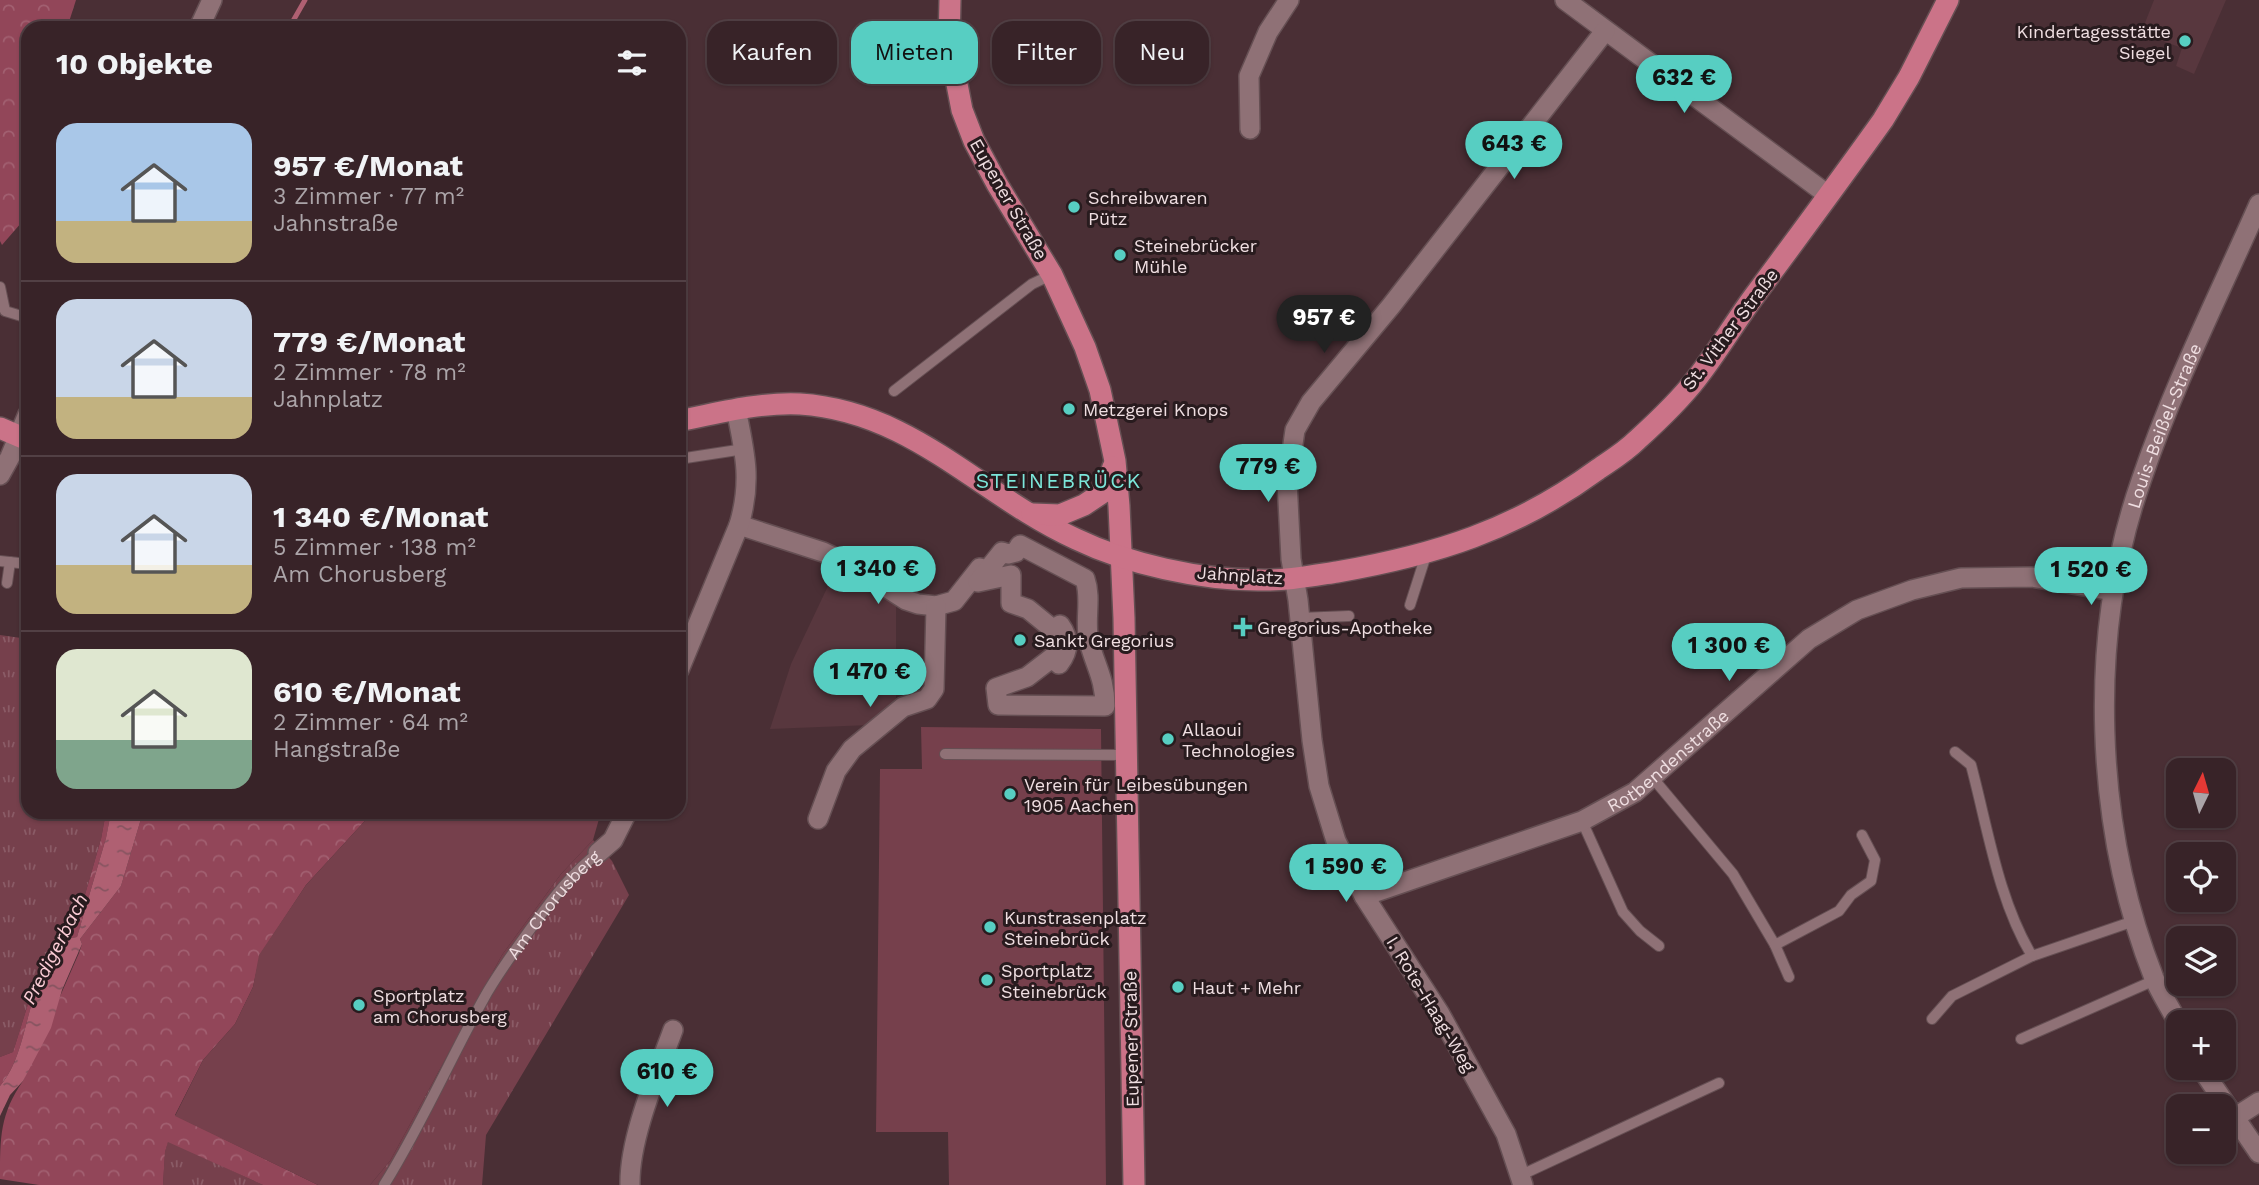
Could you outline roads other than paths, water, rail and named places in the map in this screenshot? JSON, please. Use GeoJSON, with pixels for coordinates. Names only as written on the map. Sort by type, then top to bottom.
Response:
{"type":"FeatureCollection","features":[{"type":"Feature","properties":{"kind":"main road","name":"Eupener Straße"},"geometry":{"type":"LineString","coordinates":[[950,0],[949,43],[962,110],[974,141],[1052,275],[1085,346],[1100,390],[1115,461],[1122,556],[1134,1185]]}},
{"type":"Feature","properties":{"kind":"main road","name":"St. Vither Straße"},"geometry":{"type":"LineString","coordinates":[[1294,579],[1398,561],[1474,538],[1523,517],[1566,492],[1635,442],[1696,379],[1883,120],[1909,77],[1948,0]]}},
{"type":"Feature","properties":{"kind":"main road","name":"Jahnplatz"},"geometry":{"type":"LineString","coordinates":[[686,420],[736,409],[798,404],[839,409],[866,416],[910,436],[1028,514],[1077,540],[1122,556],[1212,577],[1294,579]]}},
{"type":"Feature","properties":{"kind":"main road"},"geometry":{"type":"LineString","coordinates":[[1028,514],[1060,515],[1084,505],[1105,491],[1115,461]]}},
{"type":"Feature","properties":{"kind":"street"},"geometry":{"type":"LineString","coordinates":[[202,21],[212,0]]}},
{"type":"Feature","properties":{"kind":"street"},"geometry":{"type":"LineString","coordinates":[[1250,129],[1250,76],[1268,32],[1289,0]]}},
{"type":"Feature","properties":{"kind":"street"},"geometry":{"type":"LineString","coordinates":[[1566,0],[1605,32],[1828,195]]}},
{"type":"Feature","properties":{"kind":"street","name":"Jahnplatz"},"geometry":{"type":"LineString","coordinates":[[1294,579],[1286,463],[1292,451],[1295,430],[1311,402],[1391,306],[1605,32]]}},
{"type":"Feature","properties":{"kind":"street","name":"Louis-Beißel-Straße"},"geometry":{"type":"LineString","coordinates":[[2171,1010],[2155,980],[2134,921],[2115,829],[2104,750],[2104,678],[2113,591],[2125,534],[2141,481],[2173,400],[2259,204]]}},
{"type":"Feature","properties":{"kind":"street"},"geometry":{"type":"LineString","coordinates":[[686,653],[739,525],[748,484],[736,409]]}},
{"type":"Feature","properties":{"kind":"street"},"geometry":{"type":"LineString","coordinates":[[0,475],[16,435]]}},
{"type":"Feature","properties":{"kind":"street"},"geometry":{"type":"LineString","coordinates":[[739,525],[823,552],[853,566],[906,600],[918,604],[936,606],[954,601],[991,555]]}},
{"type":"Feature","properties":{"kind":"street"},"geometry":{"type":"LineString","coordinates":[[1020,545],[1048,560],[1084,579],[1088,588],[1088,639],[1105,686],[1105,706],[998,705],[996,688],[1027,677],[1054,657],[1059,664],[1067,650],[1068,642],[1060,625],[1055,631],[1028,609],[1011,603],[1011,575],[978,582],[1002,552],[1016,552],[1020,545]]}},
{"type":"Feature","properties":{"kind":"street","name":"Rotbendenstraße"},"geometry":{"type":"LineString","coordinates":[[1364,896],[1582,821],[1635,792],[1809,639],[1857,610],[1912,590],[1961,579],[2032,578],[2113,591]]}},
{"type":"Feature","properties":{"kind":"street","name":"I. Rote-Haag-Weg"},"geometry":{"type":"LineString","coordinates":[[1294,579],[1319,786],[1336,841],[1364,896],[1453,1038],[1506,1134],[1521,1180]]}},
{"type":"Feature","properties":{"kind":"street"},"geometry":{"type":"LineString","coordinates":[[818,819],[836,771],[852,749],[904,707],[927,699],[934,689],[936,606]]}},
{"type":"Feature","properties":{"kind":"street","name":"Am Chorusberg"},"geometry":{"type":"LineString","coordinates":[[598,853],[613,840],[624,819]]}},
{"type":"Feature","properties":{"kind":"street"},"geometry":{"type":"LineString","coordinates":[[631,1185],[630,1173],[637,1137],[673,1030]]}},
{"type":"Feature","properties":{"kind":"street"},"geometry":{"type":"LineString","coordinates":[[2236,1117],[2259,1102]]}},
{"type":"Feature","properties":{"kind":"street"},"geometry":{"type":"LineString","coordinates":[[2236,1121],[2259,1153]]}},
{"type":"Feature","properties":{"kind":"lane","name":"Eupener Straße"},"geometry":{"type":"LineString","coordinates":[[894,391],[1032,284],[1052,275]]}},
{"type":"Feature","properties":{"kind":"lane"},"geometry":{"type":"LineString","coordinates":[[0,287],[5,311],[21,316]]}},
{"type":"Feature","properties":{"kind":"lane"},"geometry":{"type":"LineString","coordinates":[[686,458],[744,449]]}},
{"type":"Feature","properties":{"kind":"lane"},"geometry":{"type":"LineString","coordinates":[[1410,605],[1427,552]]}},
{"type":"Feature","properties":{"kind":"lane"},"geometry":{"type":"LineString","coordinates":[[5,562],[7,583]]}},
{"type":"Feature","properties":{"kind":"lane"},"geometry":{"type":"LineString","coordinates":[[1300,618],[1349,616]]}},
{"type":"Feature","properties":{"kind":"lane"},"geometry":{"type":"LineString","coordinates":[[1955,752],[1971,765],[2004,895],[2017,932],[2032,956]]}},
{"type":"Feature","properties":{"kind":"lane"},"geometry":{"type":"LineString","coordinates":[[945,754],[1127,755]]}},
{"type":"Feature","properties":{"kind":"lane"},"geometry":{"type":"LineString","coordinates":[[1652,777],[1733,874],[1775,945],[1789,978]]}},
{"type":"Feature","properties":{"kind":"lane"},"geometry":{"type":"LineString","coordinates":[[1582,821],[1623,912],[1640,931],[1659,946]]}},
{"type":"Feature","properties":{"kind":"lane"},"geometry":{"type":"LineString","coordinates":[[1775,945],[1839,911],[1851,895],[1871,881],[1875,860],[1862,835]]}},
{"type":"Feature","properties":{"kind":"lane","name":"Am Chorusberg"},"geometry":{"type":"LineString","coordinates":[[384,1185],[402,1156],[484,998],[516,948],[559,890],[578,868],[598,853]]}},
{"type":"Feature","properties":{"kind":"lane"},"geometry":{"type":"LineString","coordinates":[[1933,1019],[1952,996],[2032,956],[2134,921]]}},
{"type":"Feature","properties":{"kind":"lane"},"geometry":{"type":"LineString","coordinates":[[2021,1039],[2155,980]]}},
{"type":"Feature","properties":{"kind":"lane"},"geometry":{"type":"LineString","coordinates":[[1521,1180],[1719,1083]]}},
{"type":"Feature","properties":{"kind":"water"},"geometry":{"type":"Polygon","coordinates":[[[110,819],[141,819],[121,886],[80,939],[82,944],[62,990],[51,1028],[23,1081],[10,1095],[0,1116],[0,1086],[18,1053],[36,991],[65,939],[77,937],[110,819]]]}},
{"type":"Feature","properties":{"kind":"waterway","name":"Predigerbach"},"geometry":{"type":"LineString","coordinates":[[293,21],[305,0]]}},
{"type":"Feature","properties":{"kind":"place","name":"Kindertagesstätte Siegel"},"geometry":{"type":"Point","coordinates":[2185,41]}},
{"type":"Feature","properties":{"kind":"place","name":"Schreibwaren Pütz"},"geometry":{"type":"Point","coordinates":[1074,207]}},
{"type":"Feature","properties":{"kind":"place","name":"Steinebrücker Mühle"},"geometry":{"type":"Point","coordinates":[1120,255]}},
{"type":"Feature","properties":{"kind":"place","name":"Metzgerei Knops"},"geometry":{"type":"Point","coordinates":[1069,409]}},
{"type":"Feature","properties":{"kind":"place","name":"Gregorius-Apotheke"},"geometry":{"type":"Point","coordinates":[1243,627]}},
{"type":"Feature","properties":{"kind":"place","name":"Sankt Gregorius"},"geometry":{"type":"Point","coordinates":[1020,640]}},
{"type":"Feature","properties":{"kind":"place","name":"Allaoui Technologies"},"geometry":{"type":"Point","coordinates":[1168,739]}},
{"type":"Feature","properties":{"kind":"place","name":"Verein für Leibesübungen 1905 Aachen"},"geometry":{"type":"Point","coordinates":[1010,794]}},
{"type":"Feature","properties":{"kind":"place","name":"Kunstrasenplatz Steinebrück"},"geometry":{"type":"Point","coordinates":[990,927]}},
{"type":"Feature","properties":{"kind":"place","name":"Sportplatz Steinebrück"},"geometry":{"type":"Point","coordinates":[987,980]}},
{"type":"Feature","properties":{"kind":"place","name":"Haut + Mehr"},"geometry":{"type":"Point","coordinates":[1178,987]}},
{"type":"Feature","properties":{"kind":"place","name":"Sportplatz am Chorusberg"},"geometry":{"type":"Point","coordinates":[359,1005]}},
{"type":"Feature","properties":{"kind":"district","name":"STEINEBRÜCK"},"geometry":{"type":"Point","coordinates":[1059,480]}}]}
